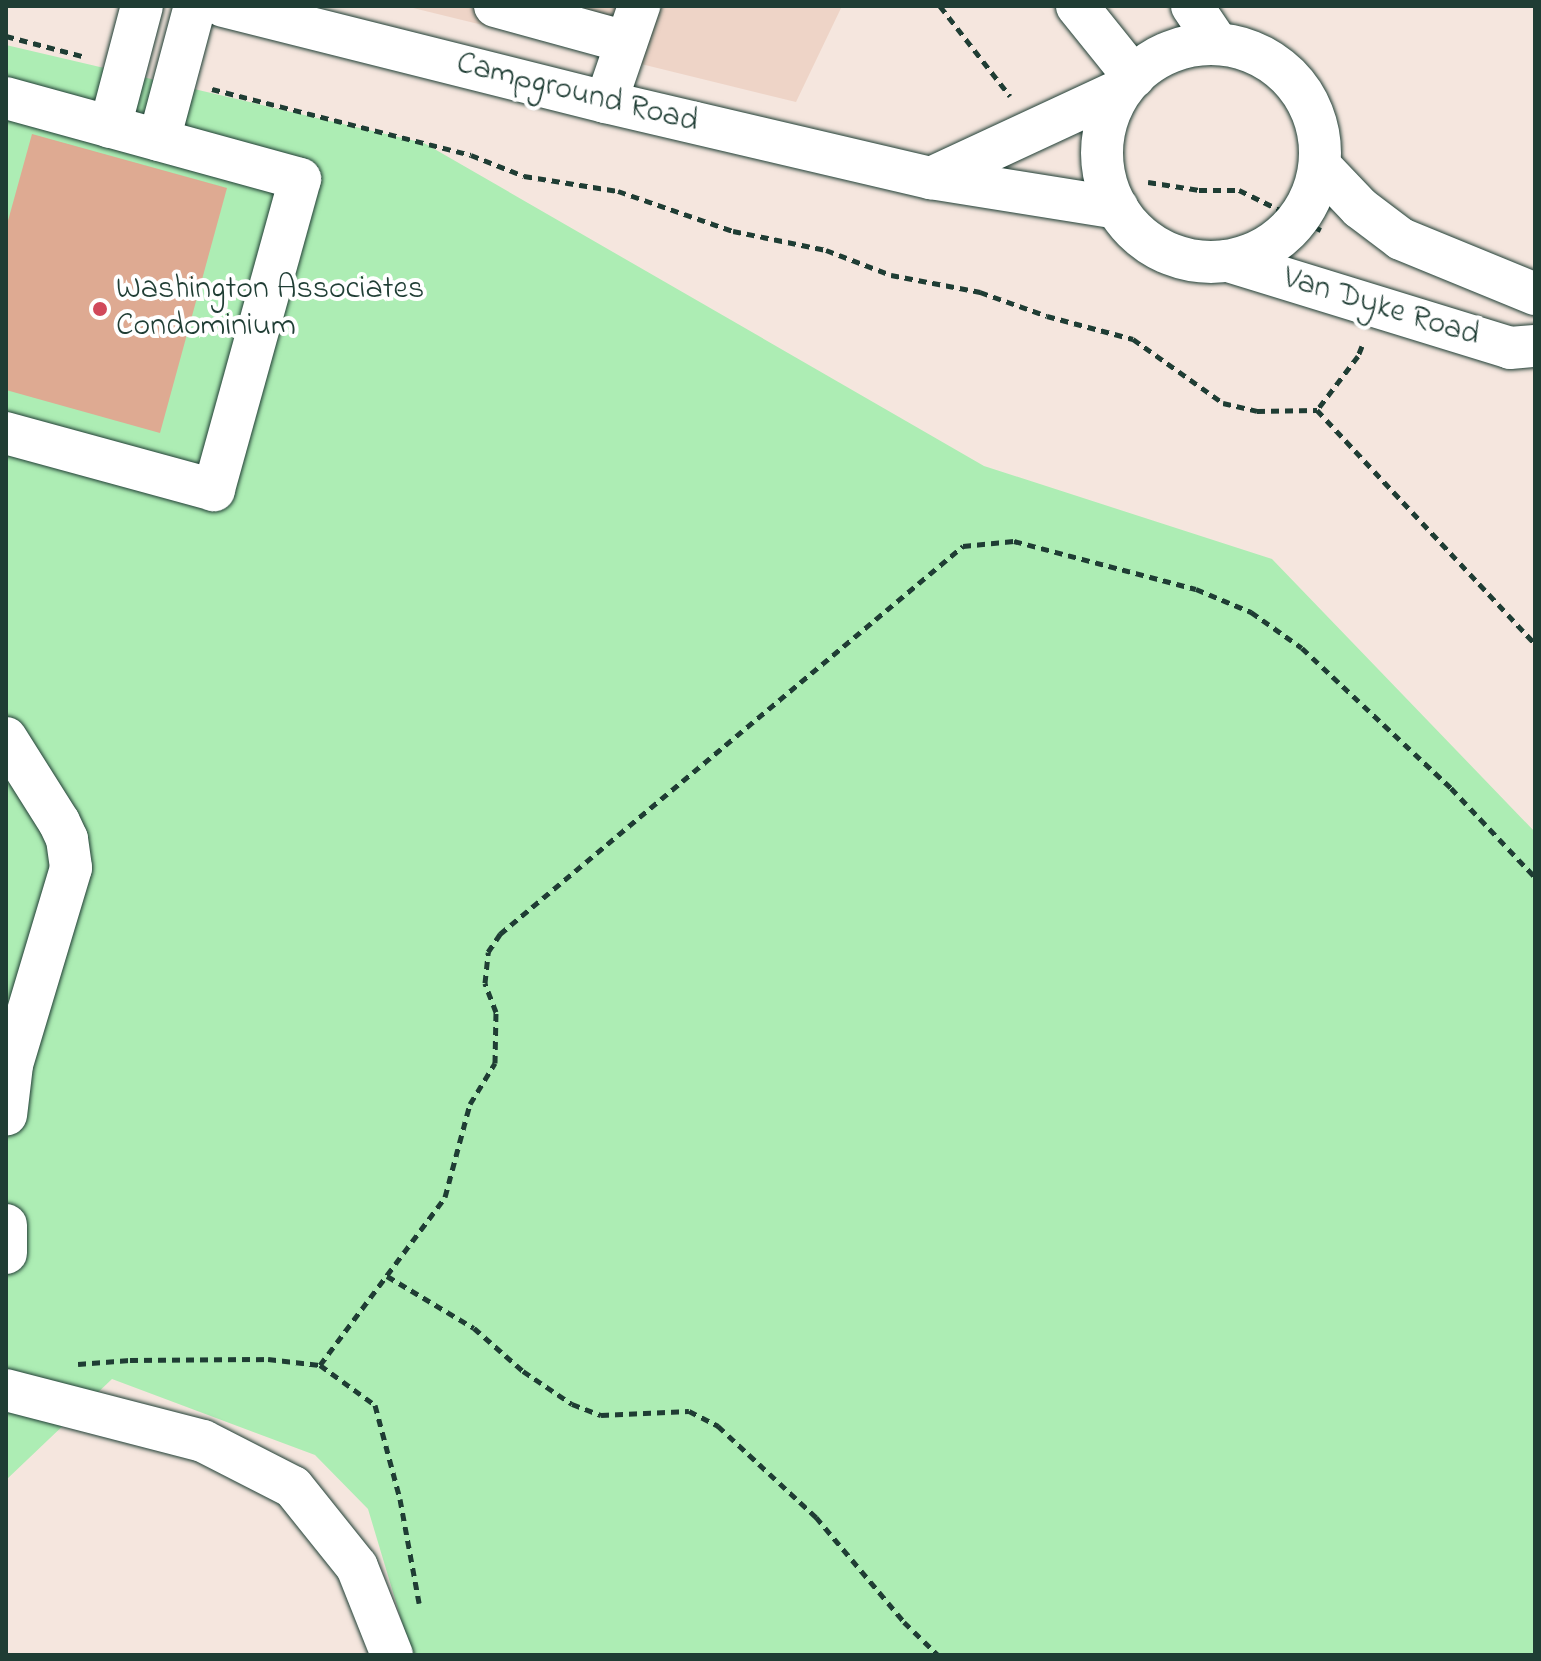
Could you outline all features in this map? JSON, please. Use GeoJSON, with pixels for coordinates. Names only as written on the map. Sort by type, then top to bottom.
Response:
{"type":"FeatureCollection","features":[{"type":"Feature","properties":{"kind":"street"},"geometry":{"type":"LineString","coordinates":[[110,127],[142,6]]}},
{"type":"Feature","properties":{"kind":"street"},"geometry":{"type":"LineString","coordinates":[[159,140],[195,6]]}},
{"type":"Feature","properties":{"kind":"street","name":"Campground Road"},"geometry":{"type":"LineString","coordinates":[[223,6],[290,14],[606,102],[931,178],[1118,208]]}},
{"type":"Feature","properties":{"kind":"street"},"geometry":{"type":"LineString","coordinates":[[495,6],[632,24],[606,102]]}},
{"type":"Feature","properties":{"kind":"street"},"geometry":{"type":"LineString","coordinates":[[1077,6],[1128,83]]}},
{"type":"Feature","properties":{"kind":"street"},"geometry":{"type":"LineString","coordinates":[[1192,6],[1217,43]]}},
{"type":"Feature","properties":{"kind":"street"},"geometry":{"type":"LineString","coordinates":[[1217,43],[1252,51],[1284,70],[1306,97],[1319,130],[1320,166],[1310,200],[1290,229],[1262,250],[1228,261],[1192,261],[1159,249],[1130,227],[1110,196],[1102,160],[1105,123],[1128,83],[1147,64],[1180,47],[1217,43]]}},
{"type":"Feature","properties":{"kind":"street"},"geometry":{"type":"LineString","coordinates":[[931,178],[1128,83]]}},
{"type":"Feature","properties":{"kind":"street"},"geometry":{"type":"LineString","coordinates":[[6,98],[300,179],[214,490],[6,433]]}},
{"type":"Feature","properties":{"kind":"street","name":"Van Dyke Road"},"geometry":{"type":"LineString","coordinates":[[1320,166],[1360,208],[1401,239],[1535,294]]}},
{"type":"Feature","properties":{"kind":"street","name":"Van Dyke Road"},"geometry":{"type":"LineString","coordinates":[[1228,261],[1510,348],[1535,346]]}},
{"type":"Feature","properties":{"kind":"street"},"geometry":{"type":"LineString","coordinates":[[6,738],[59,822],[67,839],[71,868],[12,1065],[6,1115]]}},
{"type":"Feature","properties":{"kind":"street"},"geometry":{"type":"LineString","coordinates":[[6,1390],[203,1441],[293,1487],[357,1567],[392,1655]]}},
{"type":"Feature","properties":{"kind":"path"},"geometry":{"type":"LineString","coordinates":[[6,36],[126,67]]}},
{"type":"Feature","properties":{"kind":"path"},"geometry":{"type":"LineString","coordinates":[[175,80],[471,155],[524,176],[618,191],[733,231],[826,250],[891,275],[980,292],[1047,316],[1133,339],[1223,403],[1257,411],[1317,410]]}},
{"type":"Feature","properties":{"kind":"path"},"geometry":{"type":"LineString","coordinates":[[320,1365],[445,1197],[470,1104],[495,1063],[496,1012],[485,983],[488,952],[500,934],[963,546],[1014,541],[1196,589],[1251,612],[1302,648],[1451,788],[1535,877]]}},
{"type":"Feature","properties":{"kind":"path"},"geometry":{"type":"LineString","coordinates":[[387,1276],[474,1328],[523,1371],[572,1404],[601,1415],[689,1411],[718,1426],[816,1517],[904,1622],[938,1655]]}},
{"type":"Feature","properties":{"kind":"shaded area"},"geometry":{"type":"Polygon","coordinates":[[[405,6],[842,6],[796,102],[405,6]]]}},
{"type":"Feature","properties":{"kind":"green space"},"geometry":{"type":"Polygon","coordinates":[[[6,45],[424,143],[984,466],[1272,559],[1535,832],[1535,1655],[405,1655],[407,1639],[368,1509],[315,1455],[112,1379],[6,1480],[6,45]]]}},
{"type":"Feature","properties":{"kind":"building","name":"Washington Associates Condominium"},"geometry":{"type":"Polygon","coordinates":[[[32,134],[227,188],[160,433],[6,390],[6,228],[32,134]]]}},
{"type":"Feature","properties":{"kind":"place","name":"Washington Associates Condominium"},"geometry":{"type":"Point","coordinates":[100,309]}}]}
